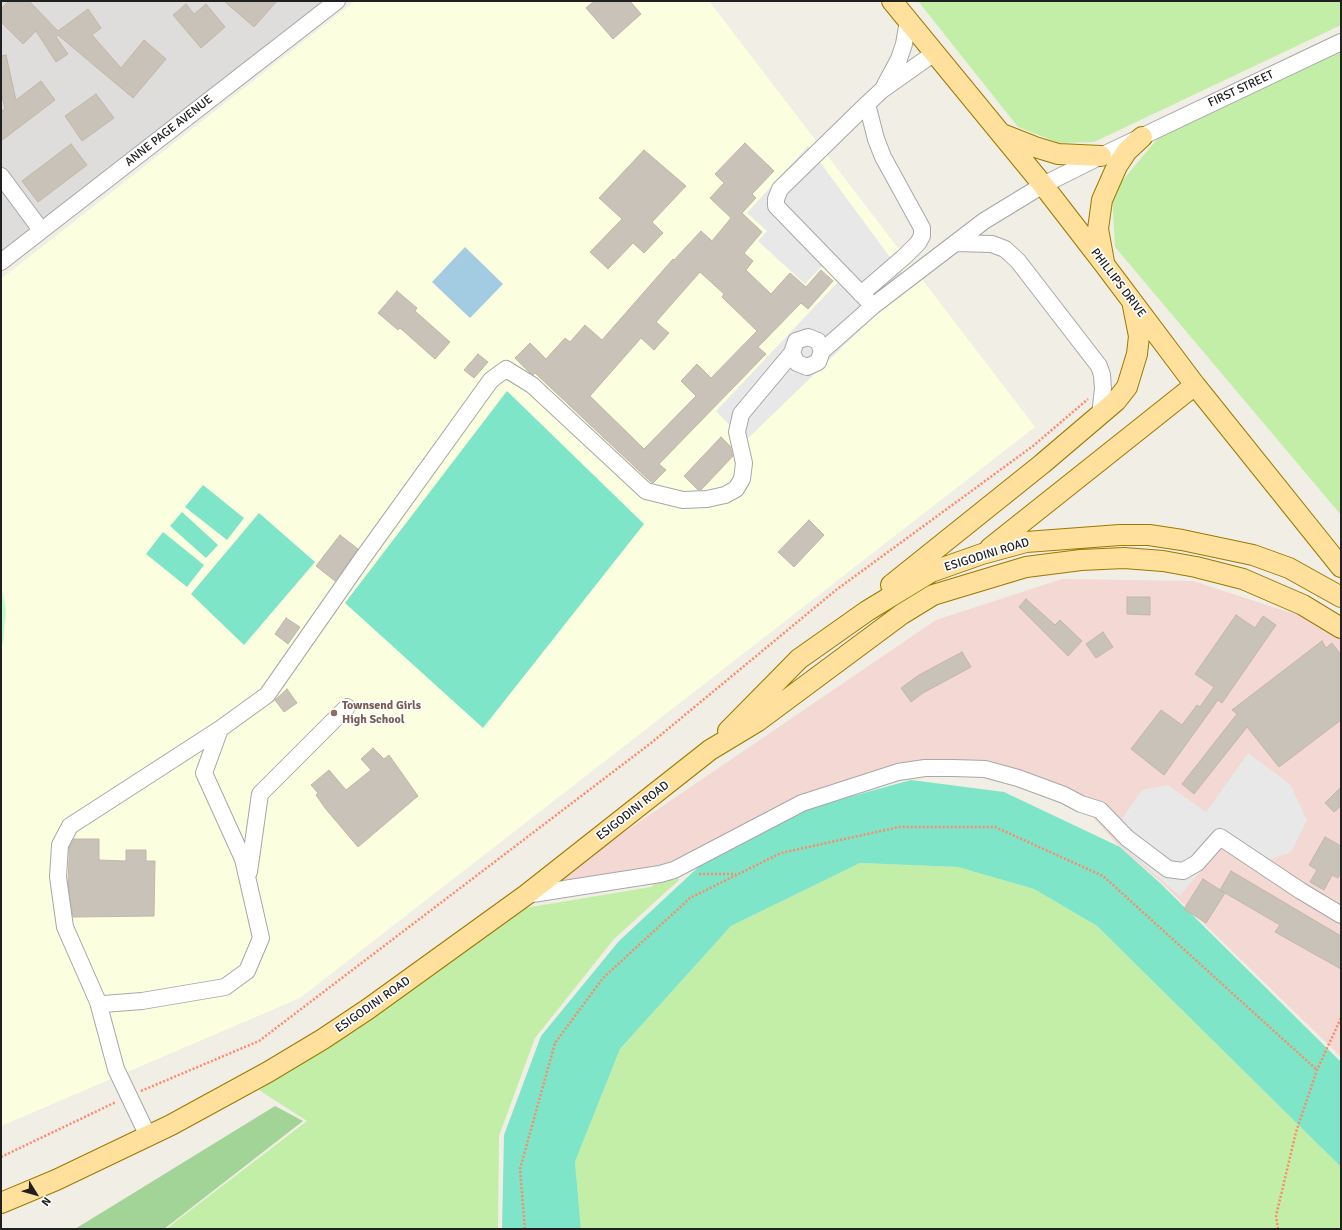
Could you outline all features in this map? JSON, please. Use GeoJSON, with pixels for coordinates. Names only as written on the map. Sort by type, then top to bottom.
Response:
{"type":"FeatureCollection","features":[{"type":"Feature","properties":{"kind":"main road","name":"PHILLIPS DRIVE"},"geometry":{"type":"LineString","coordinates":[[892,1],[933,54],[1043,186],[1195,385],[1341,567]]}},
{"type":"Feature","properties":{"kind":"main road"},"geometry":{"type":"LineString","coordinates":[[1000,133],[1035,147],[1058,154],[1101,156]]}},
{"type":"Feature","properties":{"kind":"main road"},"geometry":{"type":"LineString","coordinates":[[1104,264],[1098,229],[1102,200],[1117,166],[1127,151],[1142,137]]}},
{"type":"Feature","properties":{"kind":"main road"},"geometry":{"type":"LineString","coordinates":[[799,658],[1042,464],[1116,401],[1127,387],[1134,369],[1139,336],[1133,302]]}},
{"type":"Feature","properties":{"kind":"main road"},"geometry":{"type":"LineString","coordinates":[[934,595],[982,554],[1195,385]]}},
{"type":"Feature","properties":{"kind":"main road","name":"ESIGODINI ROAD"},"geometry":{"type":"LineString","coordinates":[[710,750],[799,658],[867,611],[931,572],[982,554],[1026,542],[1070,538],[1149,535],[1182,540],[1253,555],[1289,568],[1341,597]]}},
{"type":"Feature","properties":{"kind":"main road","name":"ESIGODINI ROAD"},"geometry":{"type":"LineString","coordinates":[[1,1203],[56,1180],[148,1136],[268,1072],[323,1039],[368,1009],[526,895],[710,750],[758,721],[902,614],[934,595],[1026,567],[1081,560],[1124,558],[1163,561],[1196,566],[1243,579],[1303,605],[1341,628]]}},
{"type":"Feature","properties":{"kind":"street","name":"ANNE PAGE AVENUE"},"geometry":{"type":"LineString","coordinates":[[1,262],[337,1]]}},
{"type":"Feature","properties":{"kind":"street"},"geometry":{"type":"LineString","coordinates":[[882,90],[899,59],[904,44],[908,21]]}},
{"type":"Feature","properties":{"kind":"street","name":"FIRST STREET"},"geometry":{"type":"LineString","coordinates":[[220,729],[267,695],[362,559],[491,380],[506,369],[532,385],[646,491],[683,500],[707,499],[725,495],[736,488],[742,479],[744,463],[737,432],[741,414],[792,353],[797,363],[807,367],[818,362],[822,351],[873,306],[984,221],[1043,186],[1101,156],[1341,42]]}},
{"type":"Feature","properties":{"kind":"street"},"geometry":{"type":"LineString","coordinates":[[873,306],[776,206],[776,199],[780,189],[882,90],[933,54]]}},
{"type":"Feature","properties":{"kind":"street"},"geometry":{"type":"LineString","coordinates":[[861,294],[904,257],[918,243],[922,236],[922,228],[878,145],[867,104]]}},
{"type":"Feature","properties":{"kind":"street"},"geometry":{"type":"LineString","coordinates":[[1,176],[41,230]]}},
{"type":"Feature","properties":{"kind":"street"},"geometry":{"type":"LineString","coordinates":[[955,243],[992,244],[1005,249],[1018,261],[1099,366],[1103,389],[1100,415]]}},
{"type":"Feature","properties":{"kind":"street"},"geometry":{"type":"LineString","coordinates":[[248,875],[260,794],[348,707]]}},
{"type":"Feature","properties":{"kind":"street"},"geometry":{"type":"LineString","coordinates":[[98,1002],[102,1004],[142,1001],[226,987],[247,971],[261,938],[248,875],[243,859],[204,773],[220,729]]}},
{"type":"Feature","properties":{"kind":"street"},"geometry":{"type":"LineString","coordinates":[[148,1136],[116,1069],[98,1002],[65,927],[58,877],[60,845],[70,826],[220,729]]}},
{"type":"Feature","properties":{"kind":"street"},"geometry":{"type":"LineString","coordinates":[[526,895],[660,874],[674,870],[802,803],[898,772],[926,768],[953,768],[985,769],[1018,778],[1064,795],[1081,804],[1100,810],[1127,838],[1168,870],[1183,872],[1197,863],[1220,837],[1301,891],[1341,915]]}},
{"type":"Feature","properties":{"kind":"path"},"geometry":{"type":"LineString","coordinates":[[1,1157],[129,1096],[259,1041],[651,743],[836,590],[1033,446],[1093,395],[1103,389]]}},
{"type":"Feature","properties":{"kind":"path"},"geometry":{"type":"LineString","coordinates":[[525,1229],[520,1169],[555,1043],[603,978],[690,898],[781,853],[899,827],[996,827],[1103,876],[1317,1070]]}},
{"type":"Feature","properties":{"kind":"path"},"geometry":{"type":"LineString","coordinates":[[1278,1229],[1276,1216],[1296,1132],[1317,1070],[1341,1018]]}},
{"type":"Feature","properties":{"kind":"shaded area"},"geometry":{"type":"Polygon","coordinates":[[[1,1],[325,1],[1,254],[1,1]]]}},
{"type":"Feature","properties":{"kind":"shaded area","name":"Townsend Girls High School"},"geometry":{"type":"Polygon","coordinates":[[[355,1],[709,1],[1035,427],[300,998],[1,1126],[1,279],[355,1]]]}},
{"type":"Feature","properties":{"kind":"shaded area"},"geometry":{"type":"Polygon","coordinates":[[[808,146],[909,283],[745,441],[716,411],[838,282],[822,266],[805,284],[758,241],[767,231],[747,213],[808,146]]]}},
{"type":"Feature","properties":{"kind":"shaded area"},"geometry":{"type":"Polygon","coordinates":[[[1062,579],[1193,581],[1316,621],[1341,640],[1341,1057],[1161,882],[1116,843],[1069,790],[988,763],[894,764],[785,802],[646,883],[535,893],[936,620],[1062,579]]]}},
{"type":"Feature","properties":{"kind":"shaded area"},"geometry":{"type":"Polygon","coordinates":[[[1248,753],[1290,784],[1307,820],[1291,852],[1266,861],[1229,837],[1180,896],[1121,845],[1121,820],[1142,790],[1168,785],[1206,812],[1248,753]]]}},
{"type":"Feature","properties":{"kind":"green space"},"geometry":{"type":"Polygon","coordinates":[[[918,1],[1341,1],[1341,25],[1094,142],[1059,143],[1018,127],[918,1]]]}},
{"type":"Feature","properties":{"kind":"green space"},"geometry":{"type":"Polygon","coordinates":[[[1341,51],[1341,515],[1115,247],[1112,193],[1158,138],[1341,51]]]}},
{"type":"Feature","properties":{"kind":"green space"},"geometry":{"type":"Polygon","coordinates":[[[507,391],[644,524],[483,728],[345,603],[507,391]]]}},
{"type":"Feature","properties":{"kind":"green space"},"geometry":{"type":"Polygon","coordinates":[[[203,485],[244,518],[227,540],[185,507],[203,485]]]}},
{"type":"Feature","properties":{"kind":"green space"},"geometry":{"type":"Polygon","coordinates":[[[182,512],[218,545],[206,558],[170,526],[182,512]]]}},
{"type":"Feature","properties":{"kind":"green space"},"geometry":{"type":"Polygon","coordinates":[[[259,513],[315,562],[244,645],[191,594],[259,513]]]}},
{"type":"Feature","properties":{"kind":"green space"},"geometry":{"type":"Polygon","coordinates":[[[163,532],[204,565],[187,587],[146,554],[163,532]]]}},
{"type":"Feature","properties":{"kind":"green space"},"geometry":{"type":"Polygon","coordinates":[[[1,586],[6,610],[3,643],[1,647],[1,586]]]}},
{"type":"Feature","properties":{"kind":"green space"},"geometry":{"type":"Polygon","coordinates":[[[911,780],[1004,792],[1120,847],[1160,883],[1341,1062],[1341,1167],[1097,926],[1034,889],[958,867],[860,863],[731,926],[620,1049],[575,1162],[581,1229],[502,1229],[504,1135],[541,1036],[619,941],[708,858],[787,814],[911,780]]]}},
{"type":"Feature","properties":{"kind":"green space"},"geometry":{"type":"Polygon","coordinates":[[[860,863],[958,867],[1034,889],[1097,926],[1341,1167],[1341,1229],[581,1229],[575,1162],[620,1049],[731,926],[860,863]]]}},
{"type":"Feature","properties":{"kind":"green space"},"geometry":{"type":"Polygon","coordinates":[[[680,879],[614,939],[535,1038],[499,1136],[498,1229],[166,1229],[307,1121],[259,1090],[519,909],[651,887],[659,880],[680,879]]]}},
{"type":"Feature","properties":{"kind":"green space"},"geometry":{"type":"Polygon","coordinates":[[[275,1106],[303,1121],[164,1229],[75,1229],[275,1106]]]}},
{"type":"Feature","properties":{"kind":"water"},"geometry":{"type":"Polygon","coordinates":[[[465,247],[503,284],[470,318],[432,282],[465,247]]]}},
{"type":"Feature","properties":{"kind":"building"},"geometry":{"type":"Polygon","coordinates":[[[9,1],[29,1],[58,31],[88,9],[101,28],[92,35],[121,68],[144,40],[166,59],[133,98],[58,35],[56,37],[68,54],[56,62],[36,31],[23,44],[1,22],[1,9],[9,1]]]}},
{"type":"Feature","properties":{"kind":"building"},"geometry":{"type":"Polygon","coordinates":[[[224,1],[277,1],[254,27],[224,1]]]}},
{"type":"Feature","properties":{"kind":"building"},"geometry":{"type":"Polygon","coordinates":[[[594,1],[630,1],[641,14],[613,39],[586,8],[594,1]]]}},
{"type":"Feature","properties":{"kind":"building"},"geometry":{"type":"Polygon","coordinates":[[[186,4],[194,14],[206,4],[225,27],[201,48],[173,15],[186,4]]]}},
{"type":"Feature","properties":{"kind":"building"},"geometry":{"type":"Polygon","coordinates":[[[6,55],[16,100],[41,81],[55,100],[1,141],[1,111],[5,109],[1,92],[1,56],[6,55]]]}},
{"type":"Feature","properties":{"kind":"building"},"geometry":{"type":"Polygon","coordinates":[[[96,94],[114,118],[82,141],[65,116],[96,94]]]}},
{"type":"Feature","properties":{"kind":"building"},"geometry":{"type":"Polygon","coordinates":[[[745,143],[774,171],[752,194],[756,198],[742,213],[762,232],[744,253],[753,261],[746,270],[771,294],[790,273],[806,287],[821,270],[833,281],[808,309],[801,303],[758,347],[766,354],[659,464],[666,470],[653,483],[535,373],[533,375],[530,373],[515,358],[530,343],[546,359],[565,338],[570,342],[585,325],[602,340],[673,259],[674,260],[701,231],[712,241],[731,218],[710,198],[724,183],[715,174],[745,143]],[[700,272],[656,322],[669,333],[654,350],[641,338],[590,396],[644,449],[696,396],[681,381],[697,364],[711,378],[757,331],[722,297],[724,294],[700,272]]]}},
{"type":"Feature","properties":{"kind":"building"},"geometry":{"type":"Polygon","coordinates":[[[71,144],[87,165],[38,202],[22,181],[71,144]]]}},
{"type":"Feature","properties":{"kind":"building"},"geometry":{"type":"Polygon","coordinates":[[[644,150],[686,186],[652,222],[663,233],[644,253],[633,243],[608,269],[590,252],[622,219],[599,198],[644,150]]]}},
{"type":"Feature","properties":{"kind":"building"},"geometry":{"type":"Polygon","coordinates":[[[397,291],[417,308],[415,311],[450,342],[435,359],[400,328],[398,330],[378,313],[397,291]]]}},
{"type":"Feature","properties":{"kind":"building"},"geometry":{"type":"Polygon","coordinates":[[[478,354],[488,362],[474,378],[464,370],[478,354]]]}},
{"type":"Feature","properties":{"kind":"building"},"geometry":{"type":"Polygon","coordinates":[[[721,437],[730,446],[733,456],[701,490],[698,490],[684,476],[721,437]]]}},
{"type":"Feature","properties":{"kind":"building"},"geometry":{"type":"Polygon","coordinates":[[[809,520],[824,535],[794,567],[778,552],[809,520]]]}},
{"type":"Feature","properties":{"kind":"building"},"geometry":{"type":"Polygon","coordinates":[[[340,535],[358,549],[335,581],[316,566],[340,535]]]}},
{"type":"Feature","properties":{"kind":"building"},"geometry":{"type":"Polygon","coordinates":[[[1127,597],[1150,597],[1150,615],[1127,614],[1127,597]]]}},
{"type":"Feature","properties":{"kind":"building"},"geometry":{"type":"Polygon","coordinates":[[[1026,599],[1055,625],[1060,620],[1082,641],[1068,656],[1019,607],[1026,599]]]}},
{"type":"Feature","properties":{"kind":"building"},"geometry":{"type":"Polygon","coordinates":[[[1236,615],[1255,628],[1263,616],[1276,625],[1222,703],[1218,700],[1164,775],[1131,749],[1161,710],[1182,725],[1197,705],[1200,707],[1214,687],[1195,674],[1236,615]]]}},
{"type":"Feature","properties":{"kind":"building"},"geometry":{"type":"Polygon","coordinates":[[[286,618],[300,627],[288,644],[275,634],[286,618]]]}},
{"type":"Feature","properties":{"kind":"building"},"geometry":{"type":"Polygon","coordinates":[[[1103,632],[1113,647],[1096,658],[1086,644],[1103,632]]]}},
{"type":"Feature","properties":{"kind":"building"},"geometry":{"type":"Polygon","coordinates":[[[1322,641],[1326,648],[1332,643],[1341,655],[1341,720],[1279,767],[1247,727],[1194,794],[1182,784],[1237,714],[1232,710],[1322,641]]]}},
{"type":"Feature","properties":{"kind":"building"},"geometry":{"type":"Polygon","coordinates":[[[962,652],[971,667],[923,693],[911,702],[901,688],[919,675],[962,652]]]}},
{"type":"Feature","properties":{"kind":"building"},"geometry":{"type":"Polygon","coordinates":[[[287,689],[297,703],[284,712],[275,700],[287,689]]]}},
{"type":"Feature","properties":{"kind":"building"},"geometry":{"type":"Polygon","coordinates":[[[373,748],[384,759],[389,755],[418,796],[358,847],[325,808],[316,795],[318,793],[311,785],[329,770],[346,790],[371,770],[361,759],[373,748]]]}},
{"type":"Feature","properties":{"kind":"building"},"geometry":{"type":"Polygon","coordinates":[[[1341,787],[1341,806],[1334,812],[1325,803],[1341,787]]]}},
{"type":"Feature","properties":{"kind":"building"},"geometry":{"type":"Polygon","coordinates":[[[1325,837],[1341,846],[1341,872],[1338,878],[1332,875],[1324,890],[1310,882],[1317,870],[1309,865],[1325,837]]]}},
{"type":"Feature","properties":{"kind":"building"},"geometry":{"type":"Polygon","coordinates":[[[74,839],[99,839],[99,860],[126,861],[126,850],[146,850],[146,861],[155,861],[154,916],[73,917],[68,883],[69,848],[74,839]]]}},
{"type":"Feature","properties":{"kind":"building"},"geometry":{"type":"Polygon","coordinates":[[[1231,871],[1341,936],[1341,969],[1275,932],[1280,925],[1220,890],[1231,871]]]}},
{"type":"Feature","properties":{"kind":"building"},"geometry":{"type":"Polygon","coordinates":[[[1203,879],[1225,893],[1206,923],[1184,909],[1203,879]]]}},
{"type":"Feature","properties":{"kind":"place","name":"Townsend Girls High School"},"geometry":{"type":"Point","coordinates":[334,713]}}]}
